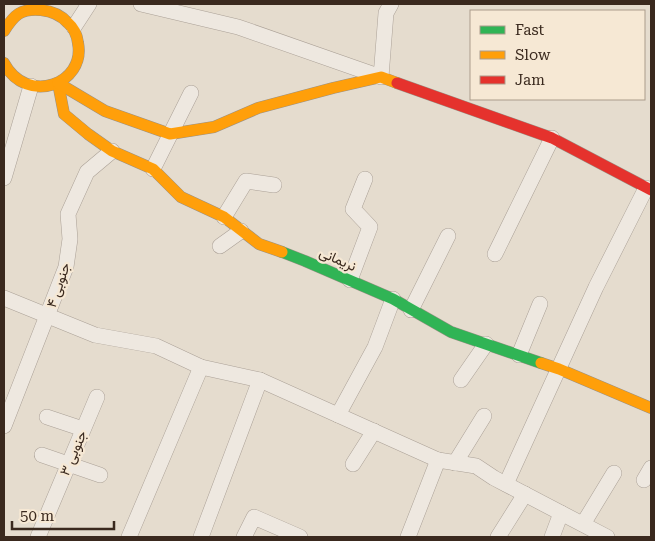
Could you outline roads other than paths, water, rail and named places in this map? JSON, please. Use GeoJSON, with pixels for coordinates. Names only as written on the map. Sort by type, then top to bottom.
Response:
{"type":"FeatureCollection","features":[{"type":"Feature","properties":{"kind":"street"},"geometry":{"type":"LineString","coordinates":[[74,27],[89,4]]}},
{"type":"Feature","properties":{"kind":"street"},"geometry":{"type":"LineString","coordinates":[[141,4],[195,10],[552,138],[649,189],[596,287],[506,484]]}},
{"type":"Feature","properties":{"kind":"street"},"geometry":{"type":"LineString","coordinates":[[381,77],[386,13],[391,4]]}},
{"type":"Feature","properties":{"kind":"street"},"geometry":{"type":"LineString","coordinates":[[4,31],[18,7],[55,10],[66,17],[74,27],[78,38],[79,51],[76,63],[69,75],[58,83],[45,87],[31,86],[18,81],[5,69]]}},
{"type":"Feature","properties":{"kind":"street"},"geometry":{"type":"LineString","coordinates":[[58,83],[105,111],[170,134],[214,127],[258,108],[381,77]]}},
{"type":"Feature","properties":{"kind":"street","name":"نریمانی"},"geometry":{"type":"LineString","coordinates":[[58,83],[64,114],[88,134],[112,151],[153,169],[180,196],[224,217],[259,244],[306,261],[393,299],[451,332],[559,369],[651,408]]}},
{"type":"Feature","properties":{"kind":"street"},"geometry":{"type":"LineString","coordinates":[[4,178],[31,86]]}},
{"type":"Feature","properties":{"kind":"street"},"geometry":{"type":"LineString","coordinates":[[153,169],[191,93]]}},
{"type":"Feature","properties":{"kind":"street"},"geometry":{"type":"LineString","coordinates":[[495,254],[552,138]]}},
{"type":"Feature","properties":{"kind":"street","name":"۴ جنوبی"},"geometry":{"type":"LineString","coordinates":[[4,426],[66,267],[70,239],[68,214],[87,172],[112,151]]}},
{"type":"Feature","properties":{"kind":"street"},"geometry":{"type":"LineString","coordinates":[[350,280],[370,228],[353,209],[365,179]]}},
{"type":"Feature","properties":{"kind":"street"},"geometry":{"type":"LineString","coordinates":[[224,217],[246,181],[274,185]]}},
{"type":"Feature","properties":{"kind":"street"},"geometry":{"type":"LineString","coordinates":[[220,246],[241,230]]}},
{"type":"Feature","properties":{"kind":"street"},"geometry":{"type":"LineString","coordinates":[[411,310],[448,236]]}},
{"type":"Feature","properties":{"kind":"street"},"geometry":{"type":"LineString","coordinates":[[4,298],[95,335],[156,346],[201,367],[260,380],[438,460],[476,466],[494,478],[607,537]]}},
{"type":"Feature","properties":{"kind":"street"},"geometry":{"type":"LineString","coordinates":[[338,415],[375,347],[393,299]]}},
{"type":"Feature","properties":{"kind":"street"},"geometry":{"type":"LineString","coordinates":[[519,355],[540,304]]}},
{"type":"Feature","properties":{"kind":"street"},"geometry":{"type":"LineString","coordinates":[[461,380],[486,344]]}},
{"type":"Feature","properties":{"kind":"street"},"geometry":{"type":"LineString","coordinates":[[129,537],[201,367]]}},
{"type":"Feature","properties":{"kind":"street"},"geometry":{"type":"LineString","coordinates":[[201,537],[260,380]]}},
{"type":"Feature","properties":{"kind":"street","name":"۳ جنوبی"},"geometry":{"type":"LineString","coordinates":[[38,537],[97,397]]}},
{"type":"Feature","properties":{"kind":"street"},"geometry":{"type":"LineString","coordinates":[[455,463],[484,416]]}},
{"type":"Feature","properties":{"kind":"street"},"geometry":{"type":"LineString","coordinates":[[47,417],[83,429]]}},
{"type":"Feature","properties":{"kind":"street"},"geometry":{"type":"LineString","coordinates":[[353,464],[374,431]]}},
{"type":"Feature","properties":{"kind":"street"},"geometry":{"type":"LineString","coordinates":[[42,455],[100,475]]}},
{"type":"Feature","properties":{"kind":"street"},"geometry":{"type":"LineString","coordinates":[[408,537],[438,460]]}},
{"type":"Feature","properties":{"kind":"street"},"geometry":{"type":"LineString","coordinates":[[583,524],[614,472]]}},
{"type":"Feature","properties":{"kind":"street"},"geometry":{"type":"LineString","coordinates":[[498,537],[525,494]]}},
{"type":"Feature","properties":{"kind":"street"},"geometry":{"type":"LineString","coordinates":[[552,537],[561,513]]}},
{"type":"Feature","properties":{"kind":"street"},"geometry":{"type":"LineString","coordinates":[[244,537],[254,517],[300,537]]}}]}
